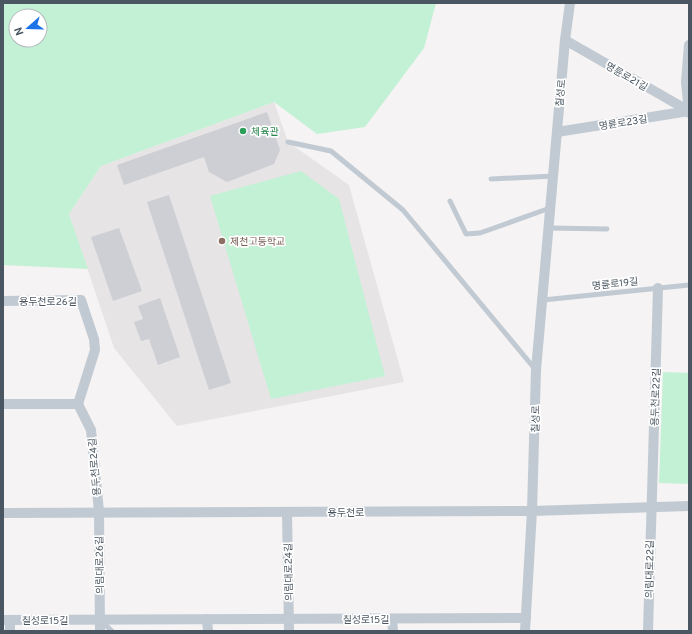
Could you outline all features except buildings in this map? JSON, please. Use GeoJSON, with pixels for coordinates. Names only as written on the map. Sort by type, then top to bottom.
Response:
{"type":"FeatureCollection","features":[{"type":"Feature","properties":{"kind":"street","name":"칠성로"},"geometry":{"type":"LineString","coordinates":[[525,631],[532,512],[536,370],[565,40],[570,3]]}},
{"type":"Feature","properties":{"kind":"street","name":"명륜로21길"},"geometry":{"type":"LineString","coordinates":[[565,40],[689,111]]}},
{"type":"Feature","properties":{"kind":"street"},"geometry":{"type":"LineString","coordinates":[[689,45],[686,82],[689,111]]}},
{"type":"Feature","properties":{"kind":"street","name":"명륜로23길"},"geometry":{"type":"LineString","coordinates":[[557,132],[689,111]]}},
{"type":"Feature","properties":{"kind":"street","name":"용두천로22길"},"geometry":{"type":"LineString","coordinates":[[651,507],[658,288]]}},
{"type":"Feature","properties":{"kind":"street","name":"용두천로26길"},"geometry":{"type":"LineString","coordinates":[[3,301],[81,300],[94,339],[95,350],[78,404]]}},
{"type":"Feature","properties":{"kind":"street"},"geometry":{"type":"LineString","coordinates":[[3,404],[78,404]]}},
{"type":"Feature","properties":{"kind":"street","name":"용두천로24길"},"geometry":{"type":"LineString","coordinates":[[78,404],[91,430],[98,511]]}},
{"type":"Feature","properties":{"kind":"street","name":"용두천로"},"geometry":{"type":"LineString","coordinates":[[3,512],[532,512],[689,506]]}},
{"type":"Feature","properties":{"kind":"street","name":"의림대로22길"},"geometry":{"type":"LineString","coordinates":[[648,631],[651,507]]}},
{"type":"Feature","properties":{"kind":"street","name":"의림대로26길"},"geometry":{"type":"LineString","coordinates":[[98,511],[100,631]]}},
{"type":"Feature","properties":{"kind":"street","name":"의림대로24길"},"geometry":{"type":"LineString","coordinates":[[287,512],[289,631]]}},
{"type":"Feature","properties":{"kind":"street"},"geometry":{"type":"LineString","coordinates":[[392,618],[393,631]]}},
{"type":"Feature","properties":{"kind":"street","name":"칠성로15길"},"geometry":{"type":"LineString","coordinates":[[6,620],[526,618]]}},
{"type":"Feature","properties":{"kind":"street"},"geometry":{"type":"LineString","coordinates":[[207,619],[208,631]]}},
{"type":"Feature","properties":{"kind":"street"},"geometry":{"type":"LineString","coordinates":[[6,620],[10,631]]}},
{"type":"Feature","properties":{"kind":"lane"},"geometry":{"type":"LineString","coordinates":[[288,142],[331,151],[403,210],[536,370]]}},
{"type":"Feature","properties":{"kind":"lane"},"geometry":{"type":"LineString","coordinates":[[491,179],[554,176]]}},
{"type":"Feature","properties":{"kind":"lane"},"geometry":{"type":"LineString","coordinates":[[450,201],[466,234],[480,233],[551,207]]}},
{"type":"Feature","properties":{"kind":"lane"},"geometry":{"type":"LineString","coordinates":[[549,228],[607,229]]}},
{"type":"Feature","properties":{"kind":"lane","name":"명륜로19길"},"geometry":{"type":"LineString","coordinates":[[543,300],[689,285]]}},
{"type":"Feature","properties":{"kind":"lane"},"geometry":{"type":"LineString","coordinates":[[100,620],[112,631]]}},
{"type":"Feature","properties":{"kind":"shaded area","name":"제천고등학교"},"geometry":{"type":"Polygon","coordinates":[[[274,102],[288,142],[349,185],[404,382],[177,426],[114,348],[69,214],[101,166],[274,102]]]}},
{"type":"Feature","properties":{"kind":"green space"},"geometry":{"type":"Polygon","coordinates":[[[3,3],[436,3],[424,48],[365,127],[317,134],[274,102],[101,166],[69,214],[88,269],[3,265],[3,3]]]}},
{"type":"Feature","properties":{"kind":"green space"},"geometry":{"type":"Polygon","coordinates":[[[301,171],[339,199],[385,376],[271,399],[210,196],[301,171]]]}},
{"type":"Feature","properties":{"kind":"green space"},"geometry":{"type":"Polygon","coordinates":[[[663,372],[689,373],[689,484],[659,483],[663,372]]]}},
{"type":"Feature","properties":{"kind":"place","name":"체육관"},"geometry":{"type":"Point","coordinates":[243,131]}},
{"type":"Feature","properties":{"kind":"place","name":"제천고등학교"},"geometry":{"type":"Point","coordinates":[222,241]}}]}
